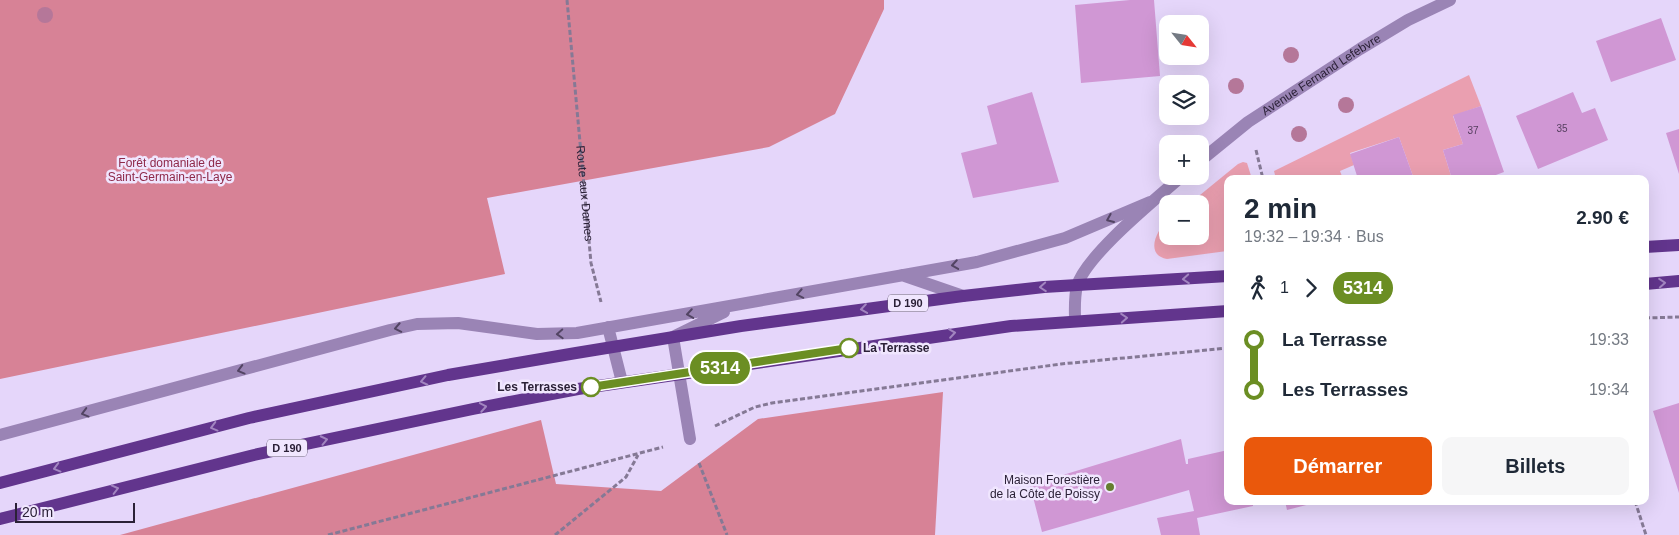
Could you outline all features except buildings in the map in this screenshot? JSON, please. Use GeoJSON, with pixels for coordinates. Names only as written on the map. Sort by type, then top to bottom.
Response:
{"type":"FeatureCollection","features":[{"type":"Feature","properties":{"kind":"main road"},"geometry":{"type":"LineString","coordinates":[[1649,247],[1679,245]]}},
{"type":"Feature","properties":{"kind":"main road","name":"D 190"},"geometry":{"type":"LineString","coordinates":[[0,483],[249,418],[448,376],[613,347],[1023,289],[1224,276]]}},
{"type":"Feature","properties":{"kind":"main road"},"geometry":{"type":"LineString","coordinates":[[1649,284],[1679,282]]}},
{"type":"Feature","properties":{"kind":"main road","name":"D 190"},"geometry":{"type":"LineString","coordinates":[[0,520],[254,455],[473,408],[622,382],[984,329],[1224,311]]}},
{"type":"Feature","properties":{"kind":"street","name":"Avenue Fernand Lefebvre"},"geometry":{"type":"LineString","coordinates":[[1209,154],[1248,122],[1360,48],[1408,20],[1450,0]]}},
{"type":"Feature","properties":{"kind":"street"},"geometry":{"type":"LineString","coordinates":[[1076,321],[1075,298],[1077,285],[1082,274],[1101,250],[1172,185]]}},
{"type":"Feature","properties":{"kind":"street"},"geometry":{"type":"LineString","coordinates":[[0,436],[417,324],[458,323],[555,335],[738,306],[900,274],[977,262],[1065,238],[1155,200]]}},
{"type":"Feature","properties":{"kind":"street","name":"D 190"},"geometry":{"type":"LineString","coordinates":[[900,274],[963,296]]}},
{"type":"Feature","properties":{"kind":"street"},"geometry":{"type":"LineString","coordinates":[[690,439],[673,337],[738,306]]}},
{"type":"Feature","properties":{"kind":"street"},"geometry":{"type":"LineString","coordinates":[[608,327],[622,382]]}},
{"type":"Feature","properties":{"kind":"path","name":"Route aux Dames"},"geometry":{"type":"LineString","coordinates":[[568,0],[591,263],[608,327]]}},
{"type":"Feature","properties":{"kind":"path"},"geometry":{"type":"LineString","coordinates":[[1255,147],[1262,175]]}},
{"type":"Feature","properties":{"kind":"path"},"geometry":{"type":"LineString","coordinates":[[1649,318],[1679,316]]}},
{"type":"Feature","properties":{"kind":"path"},"geometry":{"type":"LineString","coordinates":[[727,535],[690,439],[754,407],[1061,364],[1224,348]]}},
{"type":"Feature","properties":{"kind":"path"},"geometry":{"type":"LineString","coordinates":[[328,535],[638,454],[626,477],[554,535]]}},
{"type":"Feature","properties":{"kind":"path"},"geometry":{"type":"LineString","coordinates":[[1636,505],[1646,535]]}},
{"type":"Feature","properties":{"kind":"shaded area"},"geometry":{"type":"Polygon","coordinates":[[[1469,75],[1481,106],[1453,116],[1463,144],[1443,150],[1451,175],[1413,175],[1399,137],[1350,153],[1354,165],[1340,171],[1342,175],[1275,175],[1274,171],[1469,75]]]}},
{"type":"Feature","properties":{"kind":"shaded area"},"geometry":{"type":"Polygon","coordinates":[[[1243,162],[1247,163],[1251,175],[1225,175],[1243,162]]]}},
{"type":"Feature","properties":{"kind":"shaded area"},"geometry":{"type":"Polygon","coordinates":[[[1224,175],[1224,251],[1167,259],[1160,257],[1156,253],[1154,248],[1159,231],[1159,245],[1209,245],[1209,195],[1200,195],[1224,175]]]}},
{"type":"Feature","properties":{"kind":"green space","name":"Forêt domaniale de Saint-Germain-en-Laye"},"geometry":{"type":"Polygon","coordinates":[[[0,0],[884,0],[884,9],[835,114],[769,147],[487,198],[505,274],[0,379],[0,0]]]}},
{"type":"Feature","properties":{"kind":"green space"},"geometry":{"type":"Polygon","coordinates":[[[943,392],[935,535],[120,535],[541,420],[556,484],[661,491],[758,419],[943,392]]]}},
{"type":"Feature","properties":{"kind":"bus line","name":"5314"},"geometry":{"type":"LineString","coordinates":[[591,387],[849,348]]}},
{"type":"Feature","properties":{"kind":"place","name":"La Terrasse"},"geometry":{"type":"Point","coordinates":[849,348]}},
{"type":"Feature","properties":{"kind":"place","name":"Les Terrasses"},"geometry":{"type":"Point","coordinates":[591,387]}},
{"type":"Feature","properties":{"kind":"place","name":"Maison Forestière de la Côte de Poissy"},"geometry":{"type":"Point","coordinates":[1110,487]}}]}
